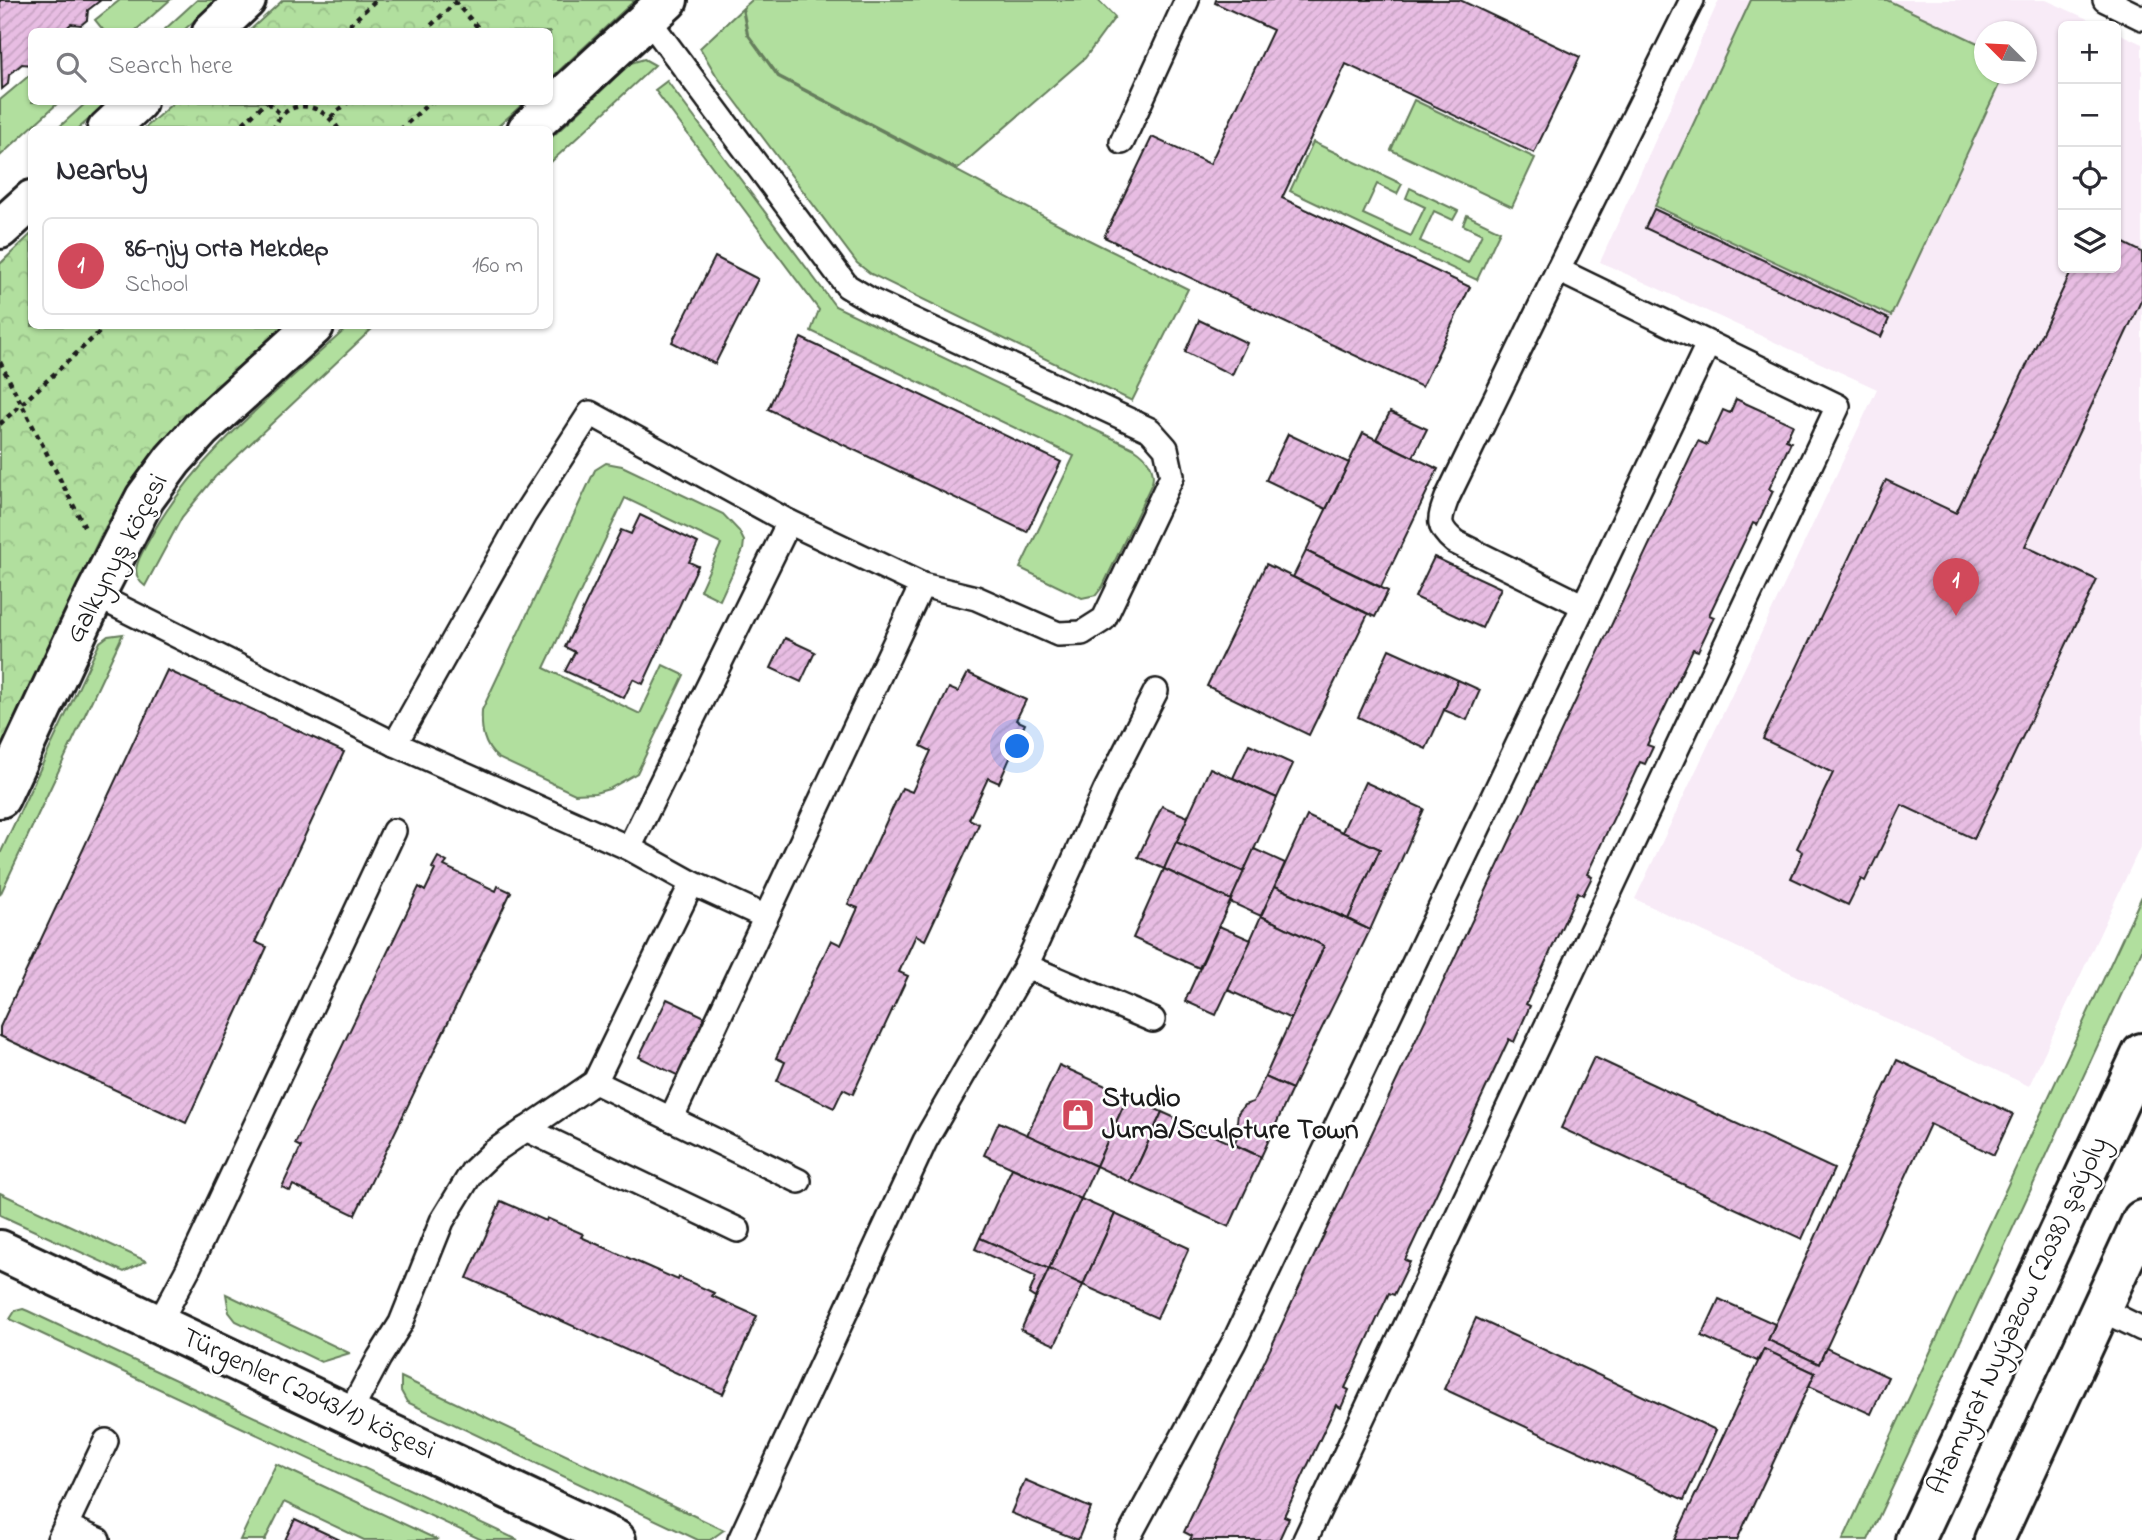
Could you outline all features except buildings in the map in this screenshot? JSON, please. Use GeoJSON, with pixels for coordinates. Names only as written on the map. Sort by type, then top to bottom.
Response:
{"type":"FeatureCollection","features":[{"type":"Feature","properties":{"kind":"street"},"geometry":{"type":"LineString","coordinates":[[216,28],[246,0]]}},
{"type":"Feature","properties":{"kind":"street"},"geometry":{"type":"LineString","coordinates":[[531,126],[658,9]]}},
{"type":"Feature","properties":{"kind":"street"},"geometry":{"type":"LineString","coordinates":[[111,126],[134,105]]}},
{"type":"Feature","properties":{"kind":"street"},"geometry":{"type":"LineString","coordinates":[[0,229],[28,204]]}},
{"type":"Feature","properties":{"kind":"street","name":"Galkynyş köçesi"},"geometry":{"type":"LineString","coordinates":[[0,799],[95,595],[145,498],[173,460],[201,429],[311,329]]}},
{"type":"Feature","properties":{"kind":"street","name":"Atamyrat Nyýazow (2038) şaýoly"},"geometry":{"type":"LineString","coordinates":[[1915,1540],[2142,1053]]}},
{"type":"Feature","properties":{"kind":"street"},"geometry":{"type":"LineString","coordinates":[[1994,1540],[2142,1220]]}},
{"type":"Feature","properties":{"kind":"street","name":"Türgenler (2043/1) köçesi"},"geometry":{"type":"LineString","coordinates":[[4,1260],[158,1325],[616,1540]]}},
{"type":"Feature","properties":{"kind":"lane"},"geometry":{"type":"LineString","coordinates":[[1122,142],[1187,0]]}},
{"type":"Feature","properties":{"kind":"lane"},"geometry":{"type":"LineString","coordinates":[[1584,606],[1455,542],[1444,532],[1439,519],[1558,270],[1692,0]]}},
{"type":"Feature","properties":{"kind":"lane"},"geometry":{"type":"LineString","coordinates":[[2105,0],[2142,18]]}},
{"type":"Feature","properties":{"kind":"lane"},"geometry":{"type":"LineString","coordinates":[[395,744],[524,515],[590,413],[789,522],[922,585],[976,598],[1058,634],[1082,633],[1104,619],[1172,475],[1166,448],[1150,430],[872,301],[847,286],[658,9]]}},
{"type":"Feature","properties":{"kind":"lane"},"geometry":{"type":"LineString","coordinates":[[1305,1540],[1838,406],[1558,270]]}},
{"type":"Feature","properties":{"kind":"lane"},"geometry":{"type":"LineString","coordinates":[[1127,1540],[1234,1342],[1708,344]]}},
{"type":"Feature","properties":{"kind":"lane"},"geometry":{"type":"LineString","coordinates":[[629,849],[789,522]]}},
{"type":"Feature","properties":{"kind":"lane"},"geometry":{"type":"LineString","coordinates":[[671,1119],[922,585]]}},
{"type":"Feature","properties":{"kind":"lane"},"geometry":{"type":"LineString","coordinates":[[95,595],[395,744],[629,849],[766,918]]}},
{"type":"Feature","properties":{"kind":"lane"},"geometry":{"type":"LineString","coordinates":[[740,1540],[925,1141],[1026,966],[1106,789],[1156,691]]}},
{"type":"Feature","properties":{"kind":"lane"},"geometry":{"type":"LineString","coordinates":[[158,1325],[194,1257],[394,831]]}},
{"type":"Feature","properties":{"kind":"lane"},"geometry":{"type":"LineString","coordinates":[[349,1414],[401,1323],[442,1222],[472,1172],[493,1152],[595,1082],[692,883]]}},
{"type":"Feature","properties":{"kind":"lane"},"geometry":{"type":"LineString","coordinates":[[1026,966],[1153,1020]]}},
{"type":"Feature","properties":{"kind":"lane"},"geometry":{"type":"LineString","coordinates":[[595,1082],[799,1181]]}},
{"type":"Feature","properties":{"kind":"lane"},"geometry":{"type":"LineString","coordinates":[[526,1129],[738,1230]]}},
{"type":"Feature","properties":{"kind":"lane"},"geometry":{"type":"LineString","coordinates":[[2101,1309],[2142,1329]]}},
{"type":"Feature","properties":{"kind":"lane"},"geometry":{"type":"LineString","coordinates":[[98,1540],[63,1533],[106,1441]]}},
{"type":"Feature","properties":{"kind":"path"},"geometry":{"type":"LineString","coordinates":[[346,28],[376,0]]}},
{"type":"Feature","properties":{"kind":"path"},"geometry":{"type":"LineString","coordinates":[[428,28],[455,1],[479,28]]}},
{"type":"Feature","properties":{"kind":"path"},"geometry":{"type":"LineString","coordinates":[[240,126],[264,105]]}},
{"type":"Feature","properties":{"kind":"path"},"geometry":{"type":"LineString","coordinates":[[270,105],[282,116]]}},
{"type":"Feature","properties":{"kind":"path"},"geometry":{"type":"LineString","coordinates":[[331,117],[345,105]]}},
{"type":"Feature","properties":{"kind":"path"},"geometry":{"type":"LineString","coordinates":[[404,126],[427,105]]}},
{"type":"Feature","properties":{"kind":"path"},"geometry":{"type":"LineString","coordinates":[[274,126],[287,110],[303,106],[318,108],[331,117],[336,126]]}},
{"type":"Feature","properties":{"kind":"path"},"geometry":{"type":"LineString","coordinates":[[0,424],[103,329]]}},
{"type":"Feature","properties":{"kind":"path"},"geometry":{"type":"LineString","coordinates":[[0,362],[89,534]]}},
{"type":"Feature","properties":{"kind":"shaded area"},"geometry":{"type":"Polygon","coordinates":[[[1719,0],[2046,0],[2092,21],[2058,21],[2058,273],[2121,273],[2121,34],[2142,44],[2142,843],[2029,1086],[1635,899],[1877,389],[1600,262],[1719,0]]]}},
{"type":"Feature","properties":{"kind":"green space"},"geometry":{"type":"Polygon","coordinates":[[[120,0],[170,0],[138,28],[102,28],[95,20],[120,0]]]}},
{"type":"Feature","properties":{"kind":"green space"},"geometry":{"type":"Polygon","coordinates":[[[197,0],[217,0],[186,28],[166,28],[197,0]]]}},
{"type":"Feature","properties":{"kind":"green space"},"geometry":{"type":"Polygon","coordinates":[[[283,0],[635,0],[553,76],[553,28],[252,28],[283,0]]]}},
{"type":"Feature","properties":{"kind":"green space"},"geometry":{"type":"Polygon","coordinates":[[[752,0],[1098,0],[1115,17],[1085,58],[957,169],[779,76],[748,34],[743,8],[752,0]]]}},
{"type":"Feature","properties":{"kind":"green space"},"geometry":{"type":"Polygon","coordinates":[[[1751,0],[1887,0],[1974,41],[1974,84],[1999,84],[1891,316],[1655,206],[1751,0]]]}},
{"type":"Feature","properties":{"kind":"green space"},"geometry":{"type":"Polygon","coordinates":[[[742,9],[747,34],[778,77],[1188,289],[1132,401],[871,274],[857,263],[716,75],[700,48],[742,9]]]}},
{"type":"Feature","properties":{"kind":"green space"},"geometry":{"type":"Polygon","coordinates":[[[644,59],[655,65],[553,160],[553,136],[631,63],[644,59]]]}},
{"type":"Feature","properties":{"kind":"green space"},"geometry":{"type":"Polygon","coordinates":[[[28,77],[28,105],[56,105],[33,126],[28,126],[28,130],[0,156],[0,100],[28,77]]]}},
{"type":"Feature","properties":{"kind":"green space"},"geometry":{"type":"Polygon","coordinates":[[[667,81],[835,306],[1143,455],[1153,472],[1152,483],[1103,586],[1096,595],[1082,598],[1020,568],[1074,456],[811,331],[819,310],[655,90],[667,81]]]}},
{"type":"Feature","properties":{"kind":"green space"},"geometry":{"type":"Polygon","coordinates":[[[1414,100],[1535,158],[1512,207],[1391,150],[1414,100]]]}},
{"type":"Feature","properties":{"kind":"green space"},"geometry":{"type":"Polygon","coordinates":[[[84,105],[105,105],[81,126],[60,126],[84,105]]]}},
{"type":"Feature","properties":{"kind":"green space"},"geometry":{"type":"Polygon","coordinates":[[[171,105],[522,105],[498,126],[147,126],[171,105]]]}},
{"type":"Feature","properties":{"kind":"green space"},"geometry":{"type":"Polygon","coordinates":[[[1313,142],[1402,184],[1397,194],[1377,184],[1363,214],[1411,236],[1425,207],[1406,198],[1410,188],[1458,211],[1453,220],[1434,211],[1420,241],[1468,263],[1482,234],[1463,225],[1467,215],[1500,231],[1477,280],[1290,191],[1313,142]]]}},
{"type":"Feature","properties":{"kind":"green space"},"geometry":{"type":"Polygon","coordinates":[[[28,237],[28,329],[280,329],[203,401],[152,456],[129,486],[101,535],[0,750],[0,264],[28,237]]]}},
{"type":"Feature","properties":{"kind":"green space"},"geometry":{"type":"Polygon","coordinates":[[[346,329],[372,329],[215,477],[182,517],[145,586],[137,575],[137,564],[167,510],[213,452],[346,329]]]}},
{"type":"Feature","properties":{"kind":"green space"},"geometry":{"type":"Polygon","coordinates":[[[606,463],[622,466],[723,514],[739,531],[744,541],[743,550],[720,600],[700,590],[721,544],[625,498],[544,668],[640,714],[663,665],[684,675],[637,773],[609,789],[575,794],[498,758],[484,737],[482,710],[595,470],[606,463]]]}},
{"type":"Feature","properties":{"kind":"green space"},"geometry":{"type":"Polygon","coordinates":[[[123,634],[0,895],[0,854],[100,642],[108,636],[123,634]]]}},
{"type":"Feature","properties":{"kind":"green space"},"geometry":{"type":"Polygon","coordinates":[[[2142,896],[2142,950],[1868,1540],[1843,1540],[2142,896]]]}},
{"type":"Feature","properties":{"kind":"green space"},"geometry":{"type":"Polygon","coordinates":[[[0,1193],[146,1261],[124,1272],[0,1215],[0,1193]]]}},
{"type":"Feature","properties":{"kind":"green space"},"geometry":{"type":"Polygon","coordinates":[[[226,1294],[350,1353],[321,1362],[236,1321],[229,1312],[226,1294]]]}},
{"type":"Feature","properties":{"kind":"green space"},"geometry":{"type":"Polygon","coordinates":[[[23,1309],[518,1540],[482,1540],[10,1319],[15,1311],[23,1309]]]}},
{"type":"Feature","properties":{"kind":"green space"},"geometry":{"type":"Polygon","coordinates":[[[401,1377],[724,1530],[710,1540],[698,1540],[407,1402],[401,1391],[401,1377]]]}},
{"type":"Feature","properties":{"kind":"green space"},"geometry":{"type":"Polygon","coordinates":[[[276,1464],[438,1540],[364,1540],[284,1502],[265,1540],[240,1540],[276,1464]]]}},
{"type":"Feature","properties":{"kind":"place","name":"86-njy Orta Mekdep"},"geometry":{"type":"Point","coordinates":[1956,616]}},
{"type":"Feature","properties":{"kind":"place","name":"Studio Juma/Sculpture Town"},"geometry":{"type":"Point","coordinates":[1078,1115]}}]}
